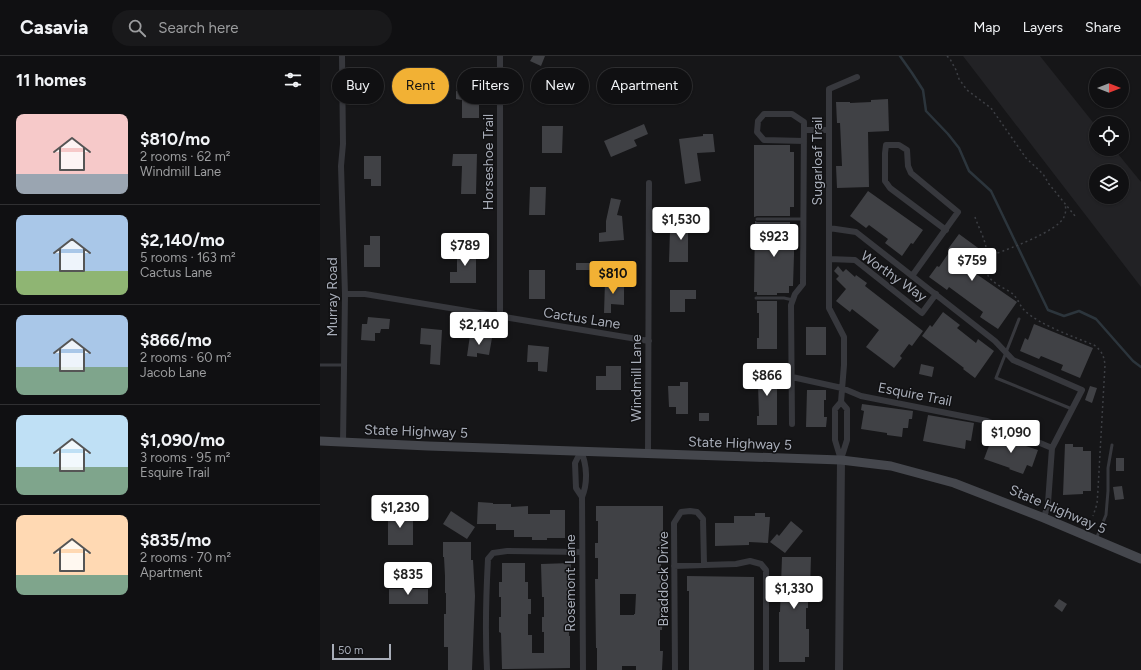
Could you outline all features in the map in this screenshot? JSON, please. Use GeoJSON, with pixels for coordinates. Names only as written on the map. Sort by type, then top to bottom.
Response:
{"type":"FeatureCollection","features":[{"type":"Feature","properties":{"kind":"main road","name":"State Highway 5"},"geometry":{"type":"LineString","coordinates":[[320,441],[841,460],[892,466],[970,488],[1141,559]]}},
{"type":"Feature","properties":{"kind":"street","name":"Murray Road"},"geometry":{"type":"LineString","coordinates":[[342,56],[341,166],[345,294],[343,443]]}},
{"type":"Feature","properties":{"kind":"street","name":"Horseshoe Trail"},"geometry":{"type":"LineString","coordinates":[[500,56],[500,316]]}},
{"type":"Feature","properties":{"kind":"street","name":"Sugarloaf Trail"},"geometry":{"type":"LineString","coordinates":[[841,460],[835,440],[835,409],[841,402],[844,338],[829,308],[829,90],[857,77]]}},
{"type":"Feature","properties":{"kind":"street"},"geometry":{"type":"LineString","coordinates":[[792,424],[791,305],[795,294],[803,284],[804,219],[804,141],[804,130],[804,122],[792,114],[764,114],[758,121],[757,132],[764,140],[804,141]]}},
{"type":"Feature","properties":{"kind":"street"},"geometry":{"type":"LineString","coordinates":[[804,130],[829,130]]}},
{"type":"Feature","properties":{"kind":"street"},"geometry":{"type":"LineString","coordinates":[[912,276],[946,230],[958,212],[911,174],[908,166],[908,150],[899,145],[886,145],[885,181],[890,188],[946,230]]}},
{"type":"Feature","properties":{"kind":"street","name":"Windmill Lane"},"geometry":{"type":"LineString","coordinates":[[648,453],[649,182]]}},
{"type":"Feature","properties":{"kind":"street","name":"Worthy Way"},"geometry":{"type":"LineString","coordinates":[[829,228],[856,232],[995,341],[1013,360],[1082,390],[1052,448],[1048,503],[1044,518]]}},
{"type":"Feature","properties":{"kind":"street","name":"Worthy Way"},"geometry":{"type":"LineString","coordinates":[[829,259],[855,260],[922,313],[936,294]]}},
{"type":"Feature","properties":{"kind":"street","name":"Cactus Lane"},"geometry":{"type":"LineString","coordinates":[[345,294],[365,294],[649,341]]}},
{"type":"Feature","properties":{"kind":"street","name":"Esquire Trail"},"geometry":{"type":"LineString","coordinates":[[792,377],[842,388],[861,396],[987,421],[1052,448]]}},
{"type":"Feature","properties":{"kind":"street","name":"Sugarloaf Trail"},"geometry":{"type":"LineString","coordinates":[[841,402],[847,409],[847,440],[841,460]]}},
{"type":"Feature","properties":{"kind":"street","name":"Rosemont Lane"},"geometry":{"type":"LineString","coordinates":[[581,451],[575,463],[575,469],[576,488],[582,497]]}},
{"type":"Feature","properties":{"kind":"street","name":"Rosemont Lane"},"geometry":{"type":"LineString","coordinates":[[581,451],[586,462],[585,490],[582,497],[583,670]]}},
{"type":"Feature","properties":{"kind":"street"},"geometry":{"type":"LineString","coordinates":[[839,670],[841,460]]}},
{"type":"Feature","properties":{"kind":"street","name":"Braddock Drive"},"geometry":{"type":"LineString","coordinates":[[675,670],[674,524],[680,512],[697,512],[703,519],[704,564]]}},
{"type":"Feature","properties":{"kind":"street"},"geometry":{"type":"LineString","coordinates":[[487,670],[486,584],[488,559],[493,553],[582,552]]}},
{"type":"Feature","properties":{"kind":"street"},"geometry":{"type":"LineString","coordinates":[[674,566],[736,564],[750,561],[761,564],[766,570],[766,670]]}},
{"type":"Feature","properties":{"kind":"lane"},"geometry":{"type":"LineString","coordinates":[[757,220],[804,219]]}},
{"type":"Feature","properties":{"kind":"lane"},"geometry":{"type":"LineString","coordinates":[[756,298],[784,298],[793,300]]}},
{"type":"Feature","properties":{"kind":"lane"},"geometry":{"type":"LineString","coordinates":[[1019,319],[996,378],[1072,409]]}},
{"type":"Feature","properties":{"kind":"lane"},"geometry":{"type":"LineString","coordinates":[[320,365],[344,365]]}},
{"type":"Feature","properties":{"kind":"lane"},"geometry":{"type":"LineString","coordinates":[[1096,540],[1106,515],[1108,468],[1112,444]]}},
{"type":"Feature","properties":{"kind":"path"},"geometry":{"type":"LineString","coordinates":[[947,56],[956,70],[959,79],[967,90],[991,108],[1026,158],[1043,174],[1049,184],[1075,216]]}},
{"type":"Feature","properties":{"kind":"path"},"geometry":{"type":"LineString","coordinates":[[987,254],[995,254],[1049,231],[1060,222],[1064,216],[1065,204]]}},
{"type":"Feature","properties":{"kind":"path"},"geometry":{"type":"LineString","coordinates":[[975,216],[979,228],[984,236],[987,254],[987,272],[991,279],[1017,298],[1025,311],[1042,323],[1094,345],[1101,350],[1104,356],[1106,365],[1097,504],[1093,516]]}},
{"type":"Feature","properties":{"kind":"shaded area"},"geometry":{"type":"Polygon","coordinates":[[[963,56],[1040,56],[1089,117],[1089,156],[1120,156],[1126,164],[1089,164],[1089,204],[1129,204],[1129,167],[1141,182],[1141,287],[963,56]]]}},
{"type":"Feature","properties":{"kind":"building"},"geometry":{"type":"Polygon","coordinates":[[[533,56],[545,56],[541,66],[530,61],[533,56]]]}},
{"type":"Feature","properties":{"kind":"building"},"geometry":{"type":"Polygon","coordinates":[[[888,99],[889,131],[868,132],[869,187],[837,188],[836,166],[842,166],[840,123],[837,123],[836,102],[871,102],[871,100],[888,99]]]}},
{"type":"Feature","properties":{"kind":"building"},"geometry":{"type":"Polygon","coordinates":[[[462,104],[479,104],[479,118],[462,118],[462,104]]]}},
{"type":"Feature","properties":{"kind":"building"},"geometry":{"type":"Polygon","coordinates":[[[644,124],[648,134],[634,140],[637,146],[611,157],[604,141],[644,124]]]}},
{"type":"Feature","properties":{"kind":"building"},"geometry":{"type":"Polygon","coordinates":[[[542,126],[563,126],[562,153],[542,153],[542,126]]]}},
{"type":"Feature","properties":{"kind":"building"},"geometry":{"type":"Polygon","coordinates":[[[703,134],[713,134],[715,152],[697,153],[701,181],[685,184],[679,139],[703,136],[703,134]]]}},
{"type":"Feature","properties":{"kind":"building"},"geometry":{"type":"Polygon","coordinates":[[[754,145],[790,145],[790,152],[794,152],[794,207],[790,207],[790,216],[754,217],[754,145]]]}},
{"type":"Feature","properties":{"kind":"building"},"geometry":{"type":"Polygon","coordinates":[[[453,154],[477,154],[476,194],[461,194],[462,166],[452,166],[453,154]]]}},
{"type":"Feature","properties":{"kind":"building"},"geometry":{"type":"Polygon","coordinates":[[[364,156],[381,156],[381,186],[371,186],[371,179],[364,179],[364,156]]]}},
{"type":"Feature","properties":{"kind":"building"},"geometry":{"type":"Polygon","coordinates":[[[530,187],[546,187],[545,215],[529,215],[530,187]]]}},
{"type":"Feature","properties":{"kind":"building"},"geometry":{"type":"Polygon","coordinates":[[[868,191],[923,230],[902,256],[885,243],[888,239],[869,225],[866,228],[850,216],[868,191]]]}},
{"type":"Feature","properties":{"kind":"building"},"geometry":{"type":"Polygon","coordinates":[[[611,198],[621,200],[617,215],[622,216],[624,240],[599,242],[599,233],[606,232],[606,221],[611,198]]]}},
{"type":"Feature","properties":{"kind":"building"},"geometry":{"type":"Polygon","coordinates":[[[679,220],[697,220],[697,229],[688,229],[688,262],[669,262],[670,230],[679,230],[679,220]]]}},
{"type":"Feature","properties":{"kind":"building"},"geometry":{"type":"Polygon","coordinates":[[[755,221],[790,222],[790,231],[794,231],[794,255],[793,286],[789,286],[789,293],[777,293],[777,295],[757,295],[757,292],[754,292],[755,221]]]}},
{"type":"Feature","properties":{"kind":"building"},"geometry":{"type":"Polygon","coordinates":[[[959,234],[985,253],[972,271],[1017,302],[998,329],[980,317],[983,312],[949,287],[947,290],[929,277],[937,266],[939,267],[950,251],[948,249],[959,234]]]}},
{"type":"Feature","properties":{"kind":"building"},"geometry":{"type":"Polygon","coordinates":[[[370,236],[380,236],[380,267],[364,267],[364,245],[370,245],[370,236]]]}},
{"type":"Feature","properties":{"kind":"building"},"geometry":{"type":"Polygon","coordinates":[[[457,249],[476,249],[476,283],[450,283],[450,272],[457,272],[457,249]]]}},
{"type":"Feature","properties":{"kind":"building"},"geometry":{"type":"Polygon","coordinates":[[[576,263],[590,263],[590,270],[576,270],[576,263]]]}},
{"type":"Feature","properties":{"kind":"building"},"geometry":{"type":"Polygon","coordinates":[[[838,266],[843,272],[846,269],[855,277],[856,275],[867,283],[865,286],[923,331],[912,346],[909,344],[900,356],[902,358],[894,368],[866,347],[879,330],[852,309],[850,312],[836,301],[846,289],[836,279],[839,276],[834,271],[838,266]]]}},
{"type":"Feature","properties":{"kind":"building"},"geometry":{"type":"Polygon","coordinates":[[[529,270],[545,270],[545,299],[529,299],[529,270]]]}},
{"type":"Feature","properties":{"kind":"building"},"geometry":{"type":"Polygon","coordinates":[[[605,282],[624,283],[624,305],[611,304],[611,313],[604,313],[605,282]]]}},
{"type":"Feature","properties":{"kind":"building"},"geometry":{"type":"Polygon","coordinates":[[[670,290],[696,290],[696,299],[685,299],[685,312],[670,312],[670,290]]]}},
{"type":"Feature","properties":{"kind":"building"},"geometry":{"type":"Polygon","coordinates":[[[757,301],[777,301],[777,349],[757,349],[757,338],[759,338],[759,313],[757,313],[757,301]]]}},
{"type":"Feature","properties":{"kind":"building"},"geometry":{"type":"Polygon","coordinates":[[[943,312],[960,325],[957,328],[976,343],[978,339],[994,351],[975,378],[922,336],[930,325],[932,327],[943,312]]]}},
{"type":"Feature","properties":{"kind":"building"},"geometry":{"type":"Polygon","coordinates":[[[368,317],[390,319],[389,329],[381,329],[380,333],[375,333],[375,341],[361,340],[362,324],[367,324],[368,317]]]}},
{"type":"Feature","properties":{"kind":"building"},"geometry":{"type":"Polygon","coordinates":[[[1034,324],[1093,348],[1080,378],[1061,370],[1063,365],[1041,356],[1039,359],[1020,351],[1025,338],[1028,340],[1034,324]]]}},
{"type":"Feature","properties":{"kind":"building"},"geometry":{"type":"Polygon","coordinates":[[[806,327],[826,327],[826,355],[806,355],[806,327]]]}},
{"type":"Feature","properties":{"kind":"building"},"geometry":{"type":"Polygon","coordinates":[[[421,328],[442,330],[440,365],[430,364],[431,345],[420,344],[421,328]]]}},
{"type":"Feature","properties":{"kind":"building"},"geometry":{"type":"Polygon","coordinates":[[[470,335],[492,338],[489,355],[477,353],[477,357],[467,356],[470,335]]]}},
{"type":"Feature","properties":{"kind":"building"},"geometry":{"type":"Polygon","coordinates":[[[528,345],[549,347],[547,372],[538,371],[538,362],[527,362],[528,345]]]}},
{"type":"Feature","properties":{"kind":"building"},"geometry":{"type":"Polygon","coordinates":[[[921,364],[934,367],[932,377],[919,374],[921,364]]]}},
{"type":"Feature","properties":{"kind":"building"},"geometry":{"type":"Polygon","coordinates":[[[606,366],[621,366],[621,390],[596,390],[596,376],[606,376],[606,366]]]}},
{"type":"Feature","properties":{"kind":"building"},"geometry":{"type":"Polygon","coordinates":[[[756,370],[777,370],[777,425],[757,425],[757,416],[759,416],[756,370]]]}},
{"type":"Feature","properties":{"kind":"building"},"geometry":{"type":"Polygon","coordinates":[[[680,382],[688,382],[688,414],[676,414],[676,407],[669,407],[668,386],[680,386],[680,382]]]}},
{"type":"Feature","properties":{"kind":"building"},"geometry":{"type":"Polygon","coordinates":[[[1090,386],[1097,388],[1092,403],[1085,400],[1090,386]]]}},
{"type":"Feature","properties":{"kind":"building"},"geometry":{"type":"Polygon","coordinates":[[[807,390],[826,390],[826,400],[824,400],[824,417],[827,417],[826,427],[806,427],[807,390]]]}},
{"type":"Feature","properties":{"kind":"building"},"geometry":{"type":"Polygon","coordinates":[[[862,404],[913,411],[912,419],[909,419],[908,428],[903,428],[902,437],[861,429],[864,411],[861,410],[862,404]]]}},
{"type":"Feature","properties":{"kind":"building"},"geometry":{"type":"Polygon","coordinates":[[[699,413],[709,413],[709,421],[699,421],[699,413]]]}},
{"type":"Feature","properties":{"kind":"building"},"geometry":{"type":"Polygon","coordinates":[[[928,415],[974,423],[971,441],[966,440],[965,449],[923,441],[928,415]]]}},
{"type":"Feature","properties":{"kind":"building"},"geometry":{"type":"Polygon","coordinates":[[[993,435],[1038,450],[1032,467],[1027,465],[1023,474],[984,459],[993,435]]]}},
{"type":"Feature","properties":{"kind":"building"},"geometry":{"type":"Polygon","coordinates":[[[1065,444],[1073,444],[1073,447],[1083,447],[1083,451],[1091,451],[1091,491],[1083,491],[1083,494],[1063,495],[1065,444]]]}},
{"type":"Feature","properties":{"kind":"building"},"geometry":{"type":"Polygon","coordinates":[[[1116,458],[1124,458],[1124,471],[1116,471],[1116,458]]]}},
{"type":"Feature","properties":{"kind":"building"},"geometry":{"type":"Polygon","coordinates":[[[1122,486],[1124,499],[1115,500],[1113,487],[1122,486]]]}},
{"type":"Feature","properties":{"kind":"building"},"geometry":{"type":"Polygon","coordinates":[[[478,502],[511,504],[511,507],[528,506],[528,514],[550,514],[550,510],[565,510],[565,538],[532,540],[532,537],[514,537],[514,530],[496,530],[496,524],[477,524],[478,502]]]}},
{"type":"Feature","properties":{"kind":"building"},"geometry":{"type":"Polygon","coordinates":[[[596,506],[663,506],[661,597],[663,597],[663,607],[662,630],[660,630],[660,651],[663,651],[662,670],[636,670],[636,666],[622,666],[622,670],[597,670],[595,579],[598,579],[598,558],[595,558],[595,543],[598,543],[598,521],[596,521],[596,506]],[[620,594],[620,615],[635,614],[636,594],[620,594]]]}},
{"type":"Feature","properties":{"kind":"building"},"geometry":{"type":"Polygon","coordinates":[[[451,511],[475,527],[467,539],[443,524],[451,511]]]}},
{"type":"Feature","properties":{"kind":"building"},"geometry":{"type":"Polygon","coordinates":[[[388,513],[413,513],[413,545],[388,545],[388,513]]]}},
{"type":"Feature","properties":{"kind":"building"},"geometry":{"type":"Polygon","coordinates":[[[755,513],[765,513],[765,517],[770,517],[768,543],[749,542],[749,545],[715,546],[715,523],[734,523],[734,516],[755,516],[755,513]]]}},
{"type":"Feature","properties":{"kind":"building"},"geometry":{"type":"Polygon","coordinates":[[[791,521],[803,531],[785,553],[770,542],[777,534],[779,536],[791,521]]]}},
{"type":"Feature","properties":{"kind":"building"},"geometry":{"type":"Polygon","coordinates":[[[443,542],[471,542],[471,560],[473,560],[475,596],[472,670],[448,670],[448,647],[444,647],[444,614],[446,614],[446,593],[443,542]]]}},
{"type":"Feature","properties":{"kind":"building"},"geometry":{"type":"Polygon","coordinates":[[[782,557],[811,557],[810,590],[808,590],[808,608],[806,608],[806,629],[809,629],[809,657],[805,657],[805,662],[779,662],[779,612],[782,557]]]}},
{"type":"Feature","properties":{"kind":"building"},"geometry":{"type":"Polygon","coordinates":[[[502,563],[525,563],[525,582],[528,582],[528,599],[531,599],[531,614],[528,614],[528,635],[532,635],[532,653],[544,653],[542,617],[544,617],[544,597],[542,597],[541,564],[571,563],[569,615],[570,668],[502,669],[501,633],[499,632],[501,597],[499,597],[499,582],[502,582],[502,563]]]}},
{"type":"Feature","properties":{"kind":"building"},"geometry":{"type":"Polygon","coordinates":[[[687,576],[754,577],[754,670],[689,670],[689,591],[687,591],[687,576]]]}},
{"type":"Feature","properties":{"kind":"building"},"geometry":{"type":"Polygon","coordinates":[[[389,589],[428,589],[428,604],[389,604],[389,589]]]}},
{"type":"Feature","properties":{"kind":"building"},"geometry":{"type":"Polygon","coordinates":[[[1059,599],[1067,604],[1062,612],[1054,606],[1059,599]]]}},
{"type":"Feature","properties":{"kind":"waterway"},"geometry":{"type":"LineString","coordinates":[[900,56],[923,90],[926,111],[959,148],[969,171],[991,191],[1048,310],[1064,316],[1079,311],[1096,319],[1133,361],[1141,367]]}}]}
